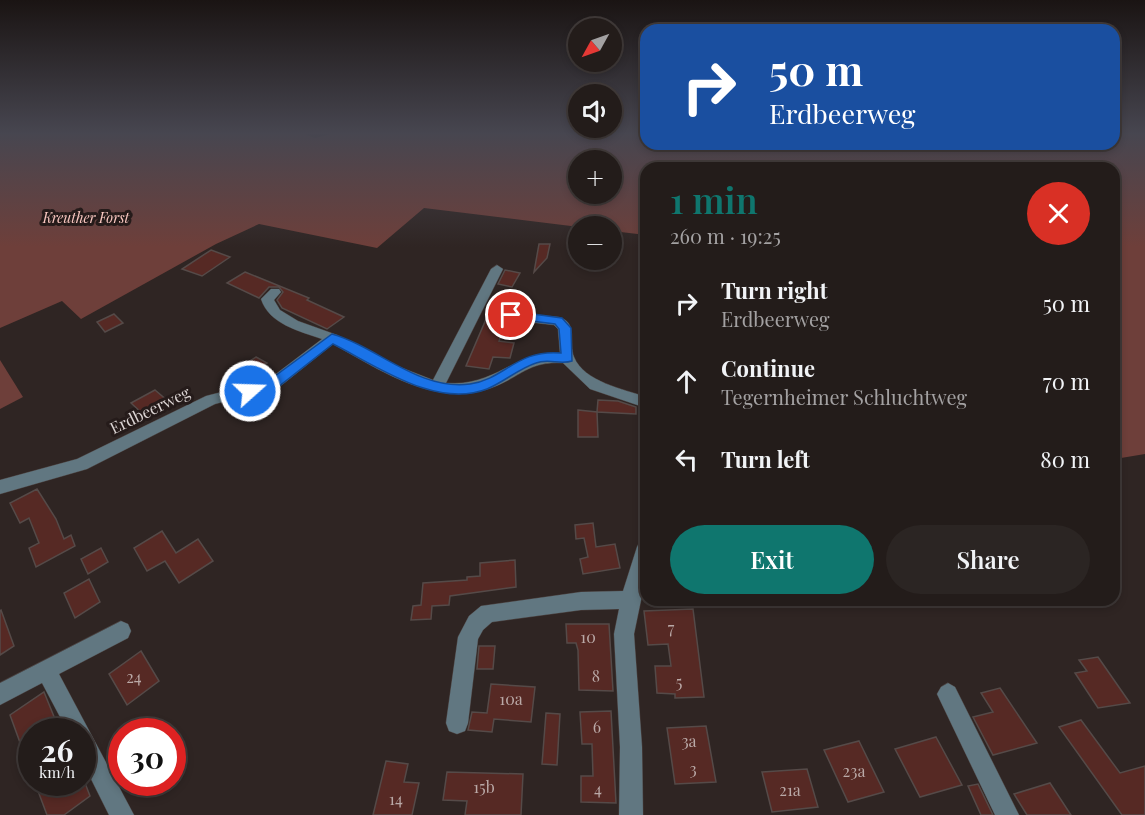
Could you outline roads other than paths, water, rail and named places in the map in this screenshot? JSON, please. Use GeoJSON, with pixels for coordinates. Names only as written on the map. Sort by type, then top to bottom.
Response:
{"type":"FeatureCollection","features":[{"type":"Feature","properties":{"kind":"street"},"geometry":{"type":"LineString","coordinates":[[437,386],[497,269]]}},
{"type":"Feature","properties":{"kind":"street"},"geometry":{"type":"LineString","coordinates":[[275,292],[267,299],[268,305],[276,315],[332,338],[419,381],[437,386],[470,389],[496,380],[531,359],[545,356],[567,358]]}},
{"type":"Feature","properties":{"kind":"street"},"geometry":{"type":"LineString","coordinates":[[493,314],[558,321],[565,328],[567,358],[578,372],[601,390],[640,401]]}},
{"type":"Feature","properties":{"kind":"street","name":"Erdbeerweg"},"geometry":{"type":"LineString","coordinates":[[0,487],[81,465],[211,400],[273,384],[332,338]]}},
{"type":"Feature","properties":{"kind":"street"},"geometry":{"type":"LineString","coordinates":[[631,815],[631,747],[624,634],[630,600],[640,567]]}},
{"type":"Feature","properties":{"kind":"street"},"geometry":{"type":"LineString","coordinates":[[458,723],[468,637],[476,623],[488,613],[581,601],[630,600]]}},
{"type":"Feature","properties":{"kind":"street"},"geometry":{"type":"LineString","coordinates":[[0,694],[121,631]]}},
{"type":"Feature","properties":{"kind":"street"},"geometry":{"type":"LineString","coordinates":[[46,671],[72,718]]}},
{"type":"Feature","properties":{"kind":"street"},"geometry":{"type":"LineString","coordinates":[[948,694],[1008,815]]}},
{"type":"Feature","properties":{"kind":"street"},"geometry":{"type":"LineString","coordinates":[[96,764],[122,815]]}},
{"type":"Feature","properties":{"kind":"park label","name":"Kreuther Forst"},"geometry":{"type":"Point","coordinates":[86,218]}}]}
